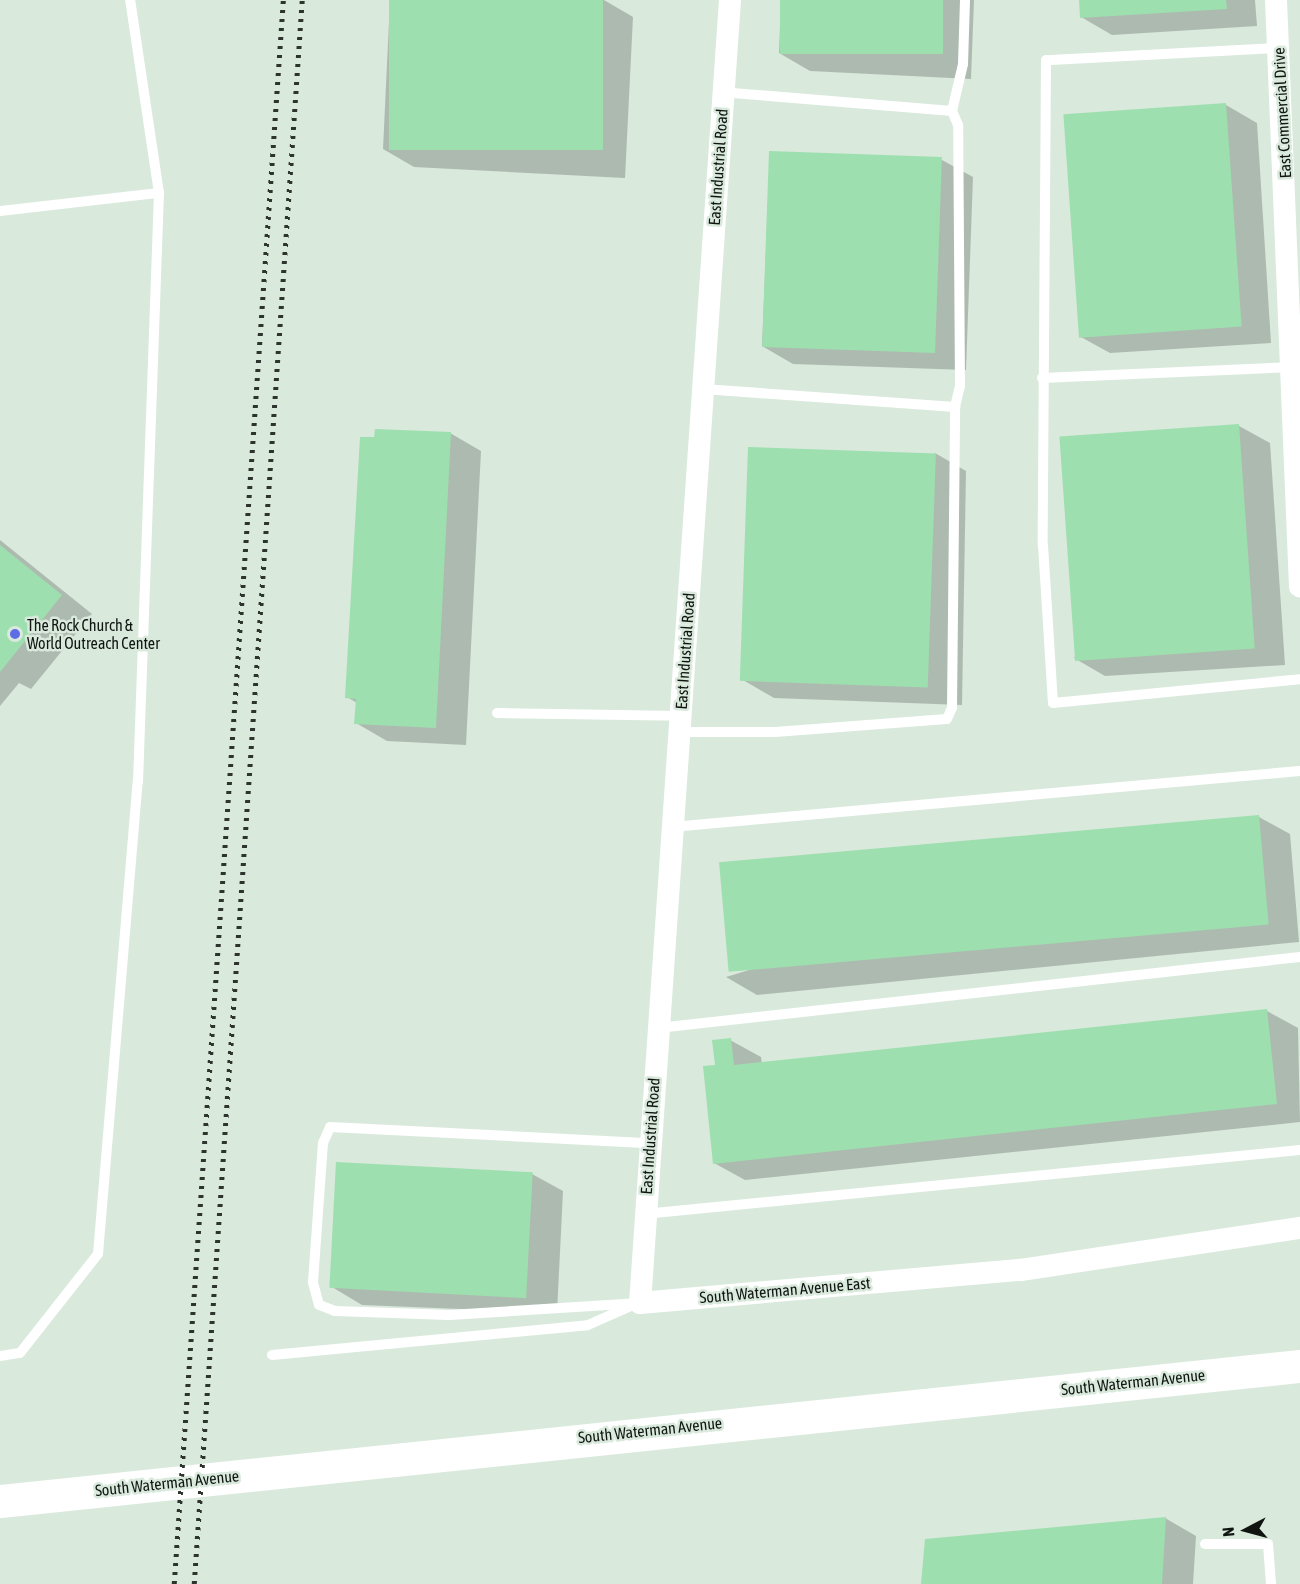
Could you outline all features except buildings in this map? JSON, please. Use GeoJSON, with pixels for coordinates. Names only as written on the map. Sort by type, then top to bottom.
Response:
{"type":"FeatureCollection","features":[{"type":"Feature","properties":{"kind":"main road","name":"South Waterman Avenue"},"geometry":{"type":"LineString","coordinates":[[13,1499],[1300,1366]]}},
{"type":"Feature","properties":{"kind":"street","name":"East Industrial Road"},"geometry":{"type":"LineString","coordinates":[[640,1303],[644,1214],[730,0]]}},
{"type":"Feature","properties":{"kind":"street","name":"East Commercial Drive"},"geometry":{"type":"LineString","coordinates":[[1276,0],[1297,366],[1300,586]]}},
{"type":"Feature","properties":{"kind":"street","name":"South Waterman Avenue East"},"geometry":{"type":"LineString","coordinates":[[640,1303],[1021,1270],[1300,1228]]}},
{"type":"Feature","properties":{"kind":"lane"},"geometry":{"type":"LineString","coordinates":[[0,1356],[20,1353],[98,1254],[138,782],[159,193],[130,0]]}},
{"type":"Feature","properties":{"kind":"lane"},"geometry":{"type":"LineString","coordinates":[[497,713],[775,732],[946,719],[952,708],[956,407],[960,386],[958,125],[952,111],[963,64],[965,0]]}},
{"type":"Feature","properties":{"kind":"lane"},"geometry":{"type":"LineString","coordinates":[[1278,48],[1046,60],[1042,378],[1043,545],[1053,704],[1300,679]]}},
{"type":"Feature","properties":{"kind":"lane"},"geometry":{"type":"LineString","coordinates":[[723,92],[952,111]]}},
{"type":"Feature","properties":{"kind":"lane"},"geometry":{"type":"LineString","coordinates":[[0,211],[159,193]]}},
{"type":"Feature","properties":{"kind":"lane"},"geometry":{"type":"LineString","coordinates":[[1042,378],[1297,366]]}},
{"type":"Feature","properties":{"kind":"lane"},"geometry":{"type":"LineString","coordinates":[[703,389],[956,407]]}},
{"type":"Feature","properties":{"kind":"lane"},"geometry":{"type":"LineString","coordinates":[[672,827],[1300,771]]}},
{"type":"Feature","properties":{"kind":"lane"},"geometry":{"type":"LineString","coordinates":[[658,1028],[1300,957]]}},
{"type":"Feature","properties":{"kind":"lane"},"geometry":{"type":"LineString","coordinates":[[640,1303],[449,1315],[335,1311],[319,1305],[313,1282],[323,1143],[330,1127],[649,1143]]}},
{"type":"Feature","properties":{"kind":"lane"},"geometry":{"type":"LineString","coordinates":[[644,1214],[1300,1150]]}},
{"type":"Feature","properties":{"kind":"lane","name":"South Waterman Avenue East"},"geometry":{"type":"LineString","coordinates":[[272,1355],[588,1324],[640,1303]]}},
{"type":"Feature","properties":{"kind":"lane"},"geometry":{"type":"LineString","coordinates":[[1205,1544],[1268,1544],[1271,1584]]}},
{"type":"Feature","properties":{"kind":"railway"},"geometry":{"type":"LineString","coordinates":[[174,1584],[283,0]]}},
{"type":"Feature","properties":{"kind":"railway"},"geometry":{"type":"LineString","coordinates":[[194,1584],[302,0]]}},
{"type":"Feature","properties":{"kind":"place","name":"The Rock Church & World Outreach Center"},"geometry":{"type":"Point","coordinates":[15,634]}}]}
